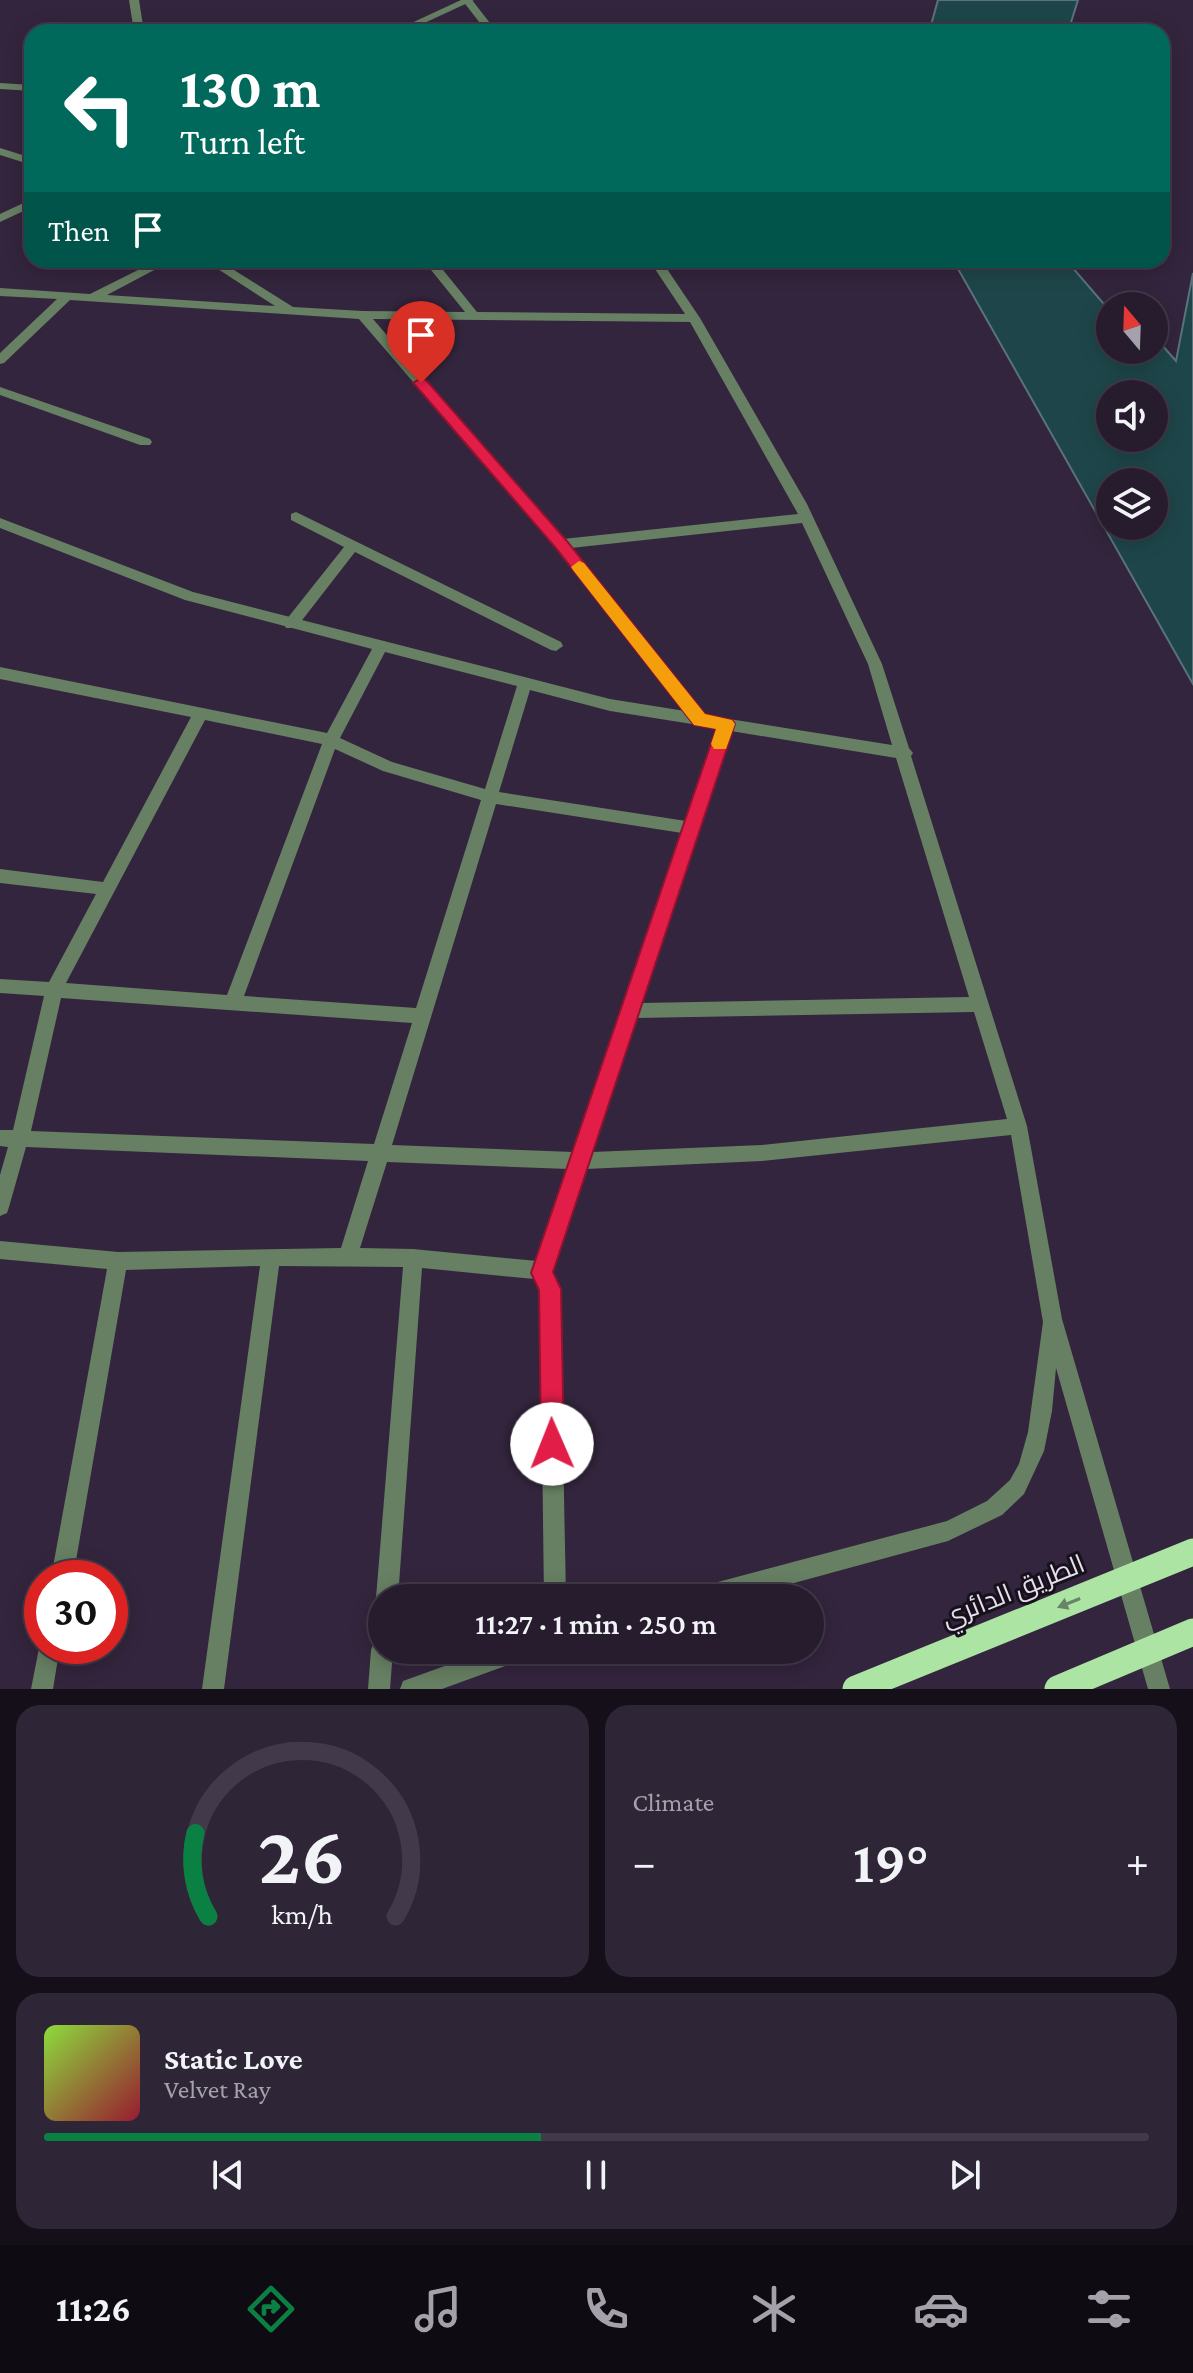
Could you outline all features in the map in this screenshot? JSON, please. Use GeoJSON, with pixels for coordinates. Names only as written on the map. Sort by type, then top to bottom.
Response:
{"type":"FeatureCollection","features":[{"type":"Feature","properties":{"kind":"highway","name":"الطريق الدائري"},"geometry":{"type":"LineString","coordinates":[[856,1689],[1193,1552]]}},
{"type":"Feature","properties":{"kind":"highway"},"geometry":{"type":"LineString","coordinates":[[1058,1689],[1193,1632]]}},
{"type":"Feature","properties":{"kind":"street"},"geometry":{"type":"LineString","coordinates":[[134,0],[138,24]]}},
{"type":"Feature","properties":{"kind":"street"},"geometry":{"type":"LineString","coordinates":[[415,24],[468,0],[486,24]]}},
{"type":"Feature","properties":{"kind":"street"},"geometry":{"type":"LineString","coordinates":[[0,86],[24,88]]}},
{"type":"Feature","properties":{"kind":"street"},"geometry":{"type":"LineString","coordinates":[[0,151],[24,159]]}},
{"type":"Feature","properties":{"kind":"street"},"geometry":{"type":"LineString","coordinates":[[0,219],[24,206]]}},
{"type":"Feature","properties":{"kind":"street"},"geometry":{"type":"LineString","coordinates":[[92,298],[151,268]]}},
{"type":"Feature","properties":{"kind":"street"},"geometry":{"type":"LineString","coordinates":[[223,268],[291,311]]}},
{"type":"Feature","properties":{"kind":"street"},"geometry":{"type":"LineString","coordinates":[[435,268],[474,316]]}},
{"type":"Feature","properties":{"kind":"street"},"geometry":{"type":"LineString","coordinates":[[660,268],[694,318],[807,518],[875,664],[1018,1126],[1052,1319],[1159,1689]]}},
{"type":"Feature","properties":{"kind":"street"},"geometry":{"type":"LineString","coordinates":[[0,292],[363,315],[694,318]]}},
{"type":"Feature","properties":{"kind":"street"},"geometry":{"type":"LineString","coordinates":[[0,360],[66,297]]}},
{"type":"Feature","properties":{"kind":"street"},"geometry":{"type":"LineString","coordinates":[[363,315],[560,544],[700,720]]}},
{"type":"Feature","properties":{"kind":"street"},"geometry":{"type":"LineString","coordinates":[[0,391],[145,442]]}},
{"type":"Feature","properties":{"kind":"street"},"geometry":{"type":"LineString","coordinates":[[296,517],[556,646]]}},
{"type":"Feature","properties":{"kind":"street"},"geometry":{"type":"LineString","coordinates":[[560,544],[807,518]]}},
{"type":"Feature","properties":{"kind":"street"},"geometry":{"type":"LineString","coordinates":[[0,523],[190,596],[291,624],[610,705],[905,753]]}},
{"type":"Feature","properties":{"kind":"street"},"geometry":{"type":"LineString","coordinates":[[291,624],[353,545]]}},
{"type":"Feature","properties":{"kind":"street"},"geometry":{"type":"LineString","coordinates":[[233,1002],[331,740],[381,646]]}},
{"type":"Feature","properties":{"kind":"street"},"geometry":{"type":"LineString","coordinates":[[0,673],[331,740],[388,767],[491,797],[693,828]]}},
{"type":"Feature","properties":{"kind":"street"},"geometry":{"type":"LineString","coordinates":[[348,1257],[525,683]]}},
{"type":"Feature","properties":{"kind":"street"},"geometry":{"type":"LineString","coordinates":[[0,1207],[20,1138],[55,988],[201,713]]}},
{"type":"Feature","properties":{"kind":"street"},"geometry":{"type":"LineString","coordinates":[[542,1273],[577,1161],[631,1011],[726,724]]}},
{"type":"Feature","properties":{"kind":"street"},"geometry":{"type":"LineString","coordinates":[[0,876],[107,889]]}},
{"type":"Feature","properties":{"kind":"street"},"geometry":{"type":"LineString","coordinates":[[0,986],[424,1016]]}},
{"type":"Feature","properties":{"kind":"street"},"geometry":{"type":"LineString","coordinates":[[631,1011],[981,1004]]}},
{"type":"Feature","properties":{"kind":"street"},"geometry":{"type":"LineString","coordinates":[[0,1138],[577,1161],[762,1153],[1018,1126]]}},
{"type":"Feature","properties":{"kind":"street"},"geometry":{"type":"LineString","coordinates":[[0,1250],[118,1261],[271,1257],[413,1258],[534,1269],[542,1273],[550,1289],[555,1584]]}},
{"type":"Feature","properties":{"kind":"street"},"geometry":{"type":"LineString","coordinates":[[213,1689],[271,1257]]}},
{"type":"Feature","properties":{"kind":"street"},"geometry":{"type":"LineString","coordinates":[[388,1584],[413,1258]]}},
{"type":"Feature","properties":{"kind":"street"},"geometry":{"type":"LineString","coordinates":[[65,1560],[118,1261]]}},
{"type":"Feature","properties":{"kind":"street"},"geometry":{"type":"LineString","coordinates":[[751,1584],[948,1531],[986,1514],[1016,1489],[1036,1447],[1052,1319]]}},
{"type":"Feature","properties":{"kind":"street"},"geometry":{"type":"LineString","coordinates":[[42,1689],[46,1664]]}},
{"type":"Feature","properties":{"kind":"street"},"geometry":{"type":"LineString","coordinates":[[379,1689],[381,1664]]}},
{"type":"Feature","properties":{"kind":"street"},"geometry":{"type":"LineString","coordinates":[[411,1689],[480,1664]]}},
{"type":"Feature","properties":{"kind":"shaded area"},"geometry":{"type":"Polygon","coordinates":[[[938,0],[1078,0],[1070,24],[931,24],[938,0]]]}},
{"type":"Feature","properties":{"kind":"shaded area"},"geometry":{"type":"Polygon","coordinates":[[[958,268],[1073,268],[1096,295],[1096,364],[1168,364],[1168,352],[1176,361],[1193,273],[1193,684],[1111,540],[1168,540],[1168,468],[1096,468],[1096,513],[958,268]]]}},
{"type":"Feature","properties":{"kind":"slow traffic"},"geometry":{"type":"LineString","coordinates":[[579,567],[700,720],[726,724],[720,744]]}},
{"type":"Feature","properties":{"kind":"route"},"geometry":{"type":"LineString","coordinates":[[421,383],[560,544],[700,720],[726,724],[631,1011],[577,1161],[542,1273],[549,1281],[550,1289],[552,1444]]}}]}
